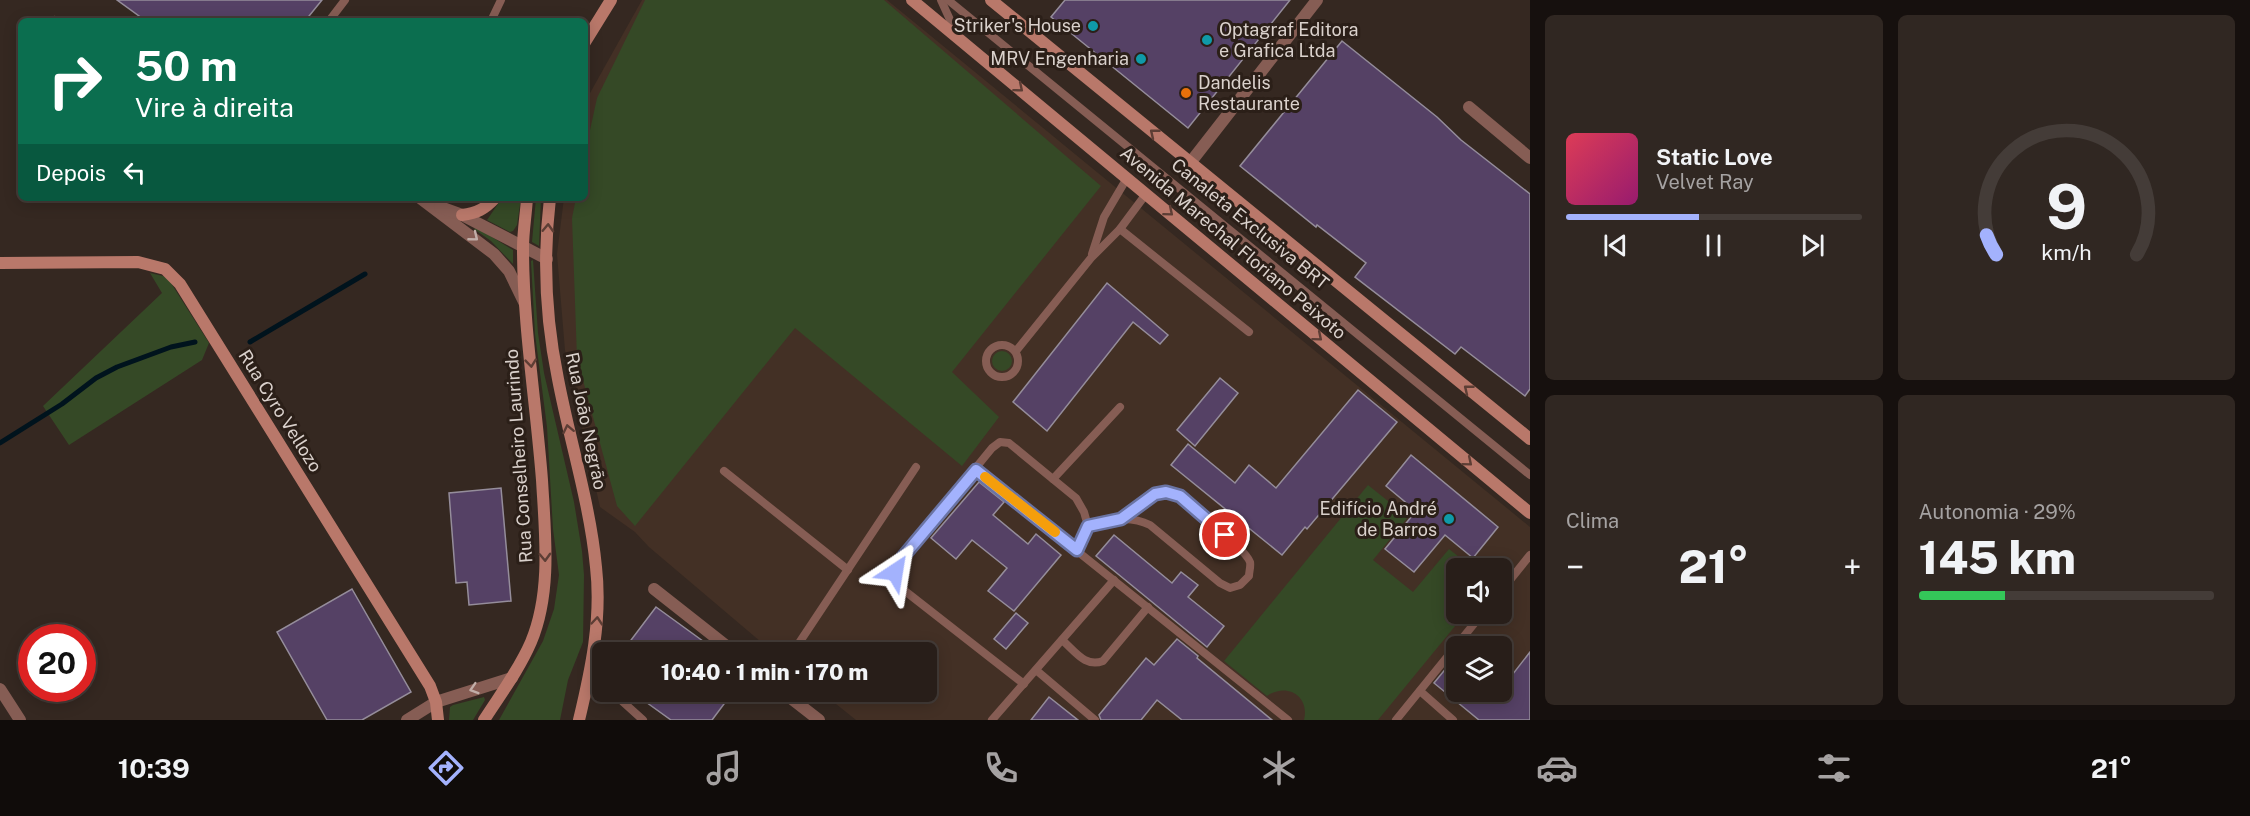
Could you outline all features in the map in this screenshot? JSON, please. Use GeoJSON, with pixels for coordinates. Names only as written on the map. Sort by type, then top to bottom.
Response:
{"type":"FeatureCollection","features":[{"type":"Feature","properties":{"kind":"street"},"geometry":{"type":"LineString","coordinates":[[588,37],[611,0]]}},
{"type":"Feature","properties":{"kind":"street","name":"Avenida Marechal Floriano Peixoto"},"geometry":{"type":"LineString","coordinates":[[912,0],[1530,513]]}},
{"type":"Feature","properties":{"kind":"street","name":"Avenida Marechal Floriano Peixoto"},"geometry":{"type":"LineString","coordinates":[[991,0],[1530,439]]}},
{"type":"Feature","properties":{"kind":"street"},"geometry":{"type":"LineString","coordinates":[[1190,163],[1317,0]]}},
{"type":"Feature","properties":{"kind":"street"},"geometry":{"type":"LineString","coordinates":[[1469,107],[1530,158]]}},
{"type":"Feature","properties":{"kind":"street"},"geometry":{"type":"LineString","coordinates":[[424,201],[494,254],[509,271],[526,305]]}},
{"type":"Feature","properties":{"kind":"street"},"geometry":{"type":"LineString","coordinates":[[426,201],[462,215],[547,259]]}},
{"type":"Feature","properties":{"kind":"street"},"geometry":{"type":"LineString","coordinates":[[462,215],[476,213],[492,201]]}},
{"type":"Feature","properties":{"kind":"street","name":"Rua Conselheiro Laurindo"},"geometry":{"type":"LineString","coordinates":[[484,720],[512,678],[531,641],[542,604],[546,572],[538,430],[526,305],[523,247],[527,201]]}},
{"type":"Feature","properties":{"kind":"street","name":"Rua João Negrão"},"geometry":{"type":"LineString","coordinates":[[549,201],[547,259],[549,326],[596,567],[598,610],[595,647],[579,720]]}},
{"type":"Feature","properties":{"kind":"street","name":"Rua Cyro Vellozo"},"geometry":{"type":"LineString","coordinates":[[0,263],[138,262],[165,269],[180,284],[430,686],[436,702],[438,720]]}},
{"type":"Feature","properties":{"kind":"street"},"geometry":{"type":"LineString","coordinates":[[654,589],[722,642]]}},
{"type":"Feature","properties":{"kind":"street"},"geometry":{"type":"LineString","coordinates":[[407,720],[436,702],[512,678]]}},
{"type":"Feature","properties":{"kind":"street"},"geometry":{"type":"LineString","coordinates":[[0,689],[20,720]]}},
{"type":"Feature","properties":{"kind":"street"},"geometry":{"type":"LineString","coordinates":[[489,720],[499,697]]}},
{"type":"Feature","properties":{"kind":"street"},"geometry":{"type":"LineString","coordinates":[[796,702],[819,720]]}},
{"type":"Feature","properties":{"kind":"lane"},"geometry":{"type":"LineString","coordinates":[[331,18],[345,0]]}},
{"type":"Feature","properties":{"kind":"lane"},"geometry":{"type":"LineString","coordinates":[[492,18],[501,0]]}},
{"type":"Feature","properties":{"kind":"lane"},"geometry":{"type":"LineString","coordinates":[[941,0],[958,37]]}},
{"type":"Feature","properties":{"kind":"lane","name":"Canaleta Exclusiva BRT"},"geometry":{"type":"LineString","coordinates":[[948,0],[1530,475]]}},
{"type":"Feature","properties":{"kind":"lane"},"geometry":{"type":"LineString","coordinates":[[1091,258],[1104,217],[1127,177]]}},
{"type":"Feature","properties":{"kind":"lane"},"geometry":{"type":"LineString","coordinates":[[1016,351],[1091,258],[1120,229],[1146,194]]}},
{"type":"Feature","properties":{"kind":"lane"},"geometry":{"type":"LineString","coordinates":[[1120,229],[1249,332]]}},
{"type":"Feature","properties":{"kind":"lane"},"geometry":{"type":"LineString","coordinates":[[1053,479],[1120,407]]}},
{"type":"Feature","properties":{"kind":"lane"},"geometry":{"type":"LineString","coordinates":[[1024,684],[905,591],[898,582],[895,572],[897,564],[992,448],[1000,442],[1009,443],[1076,498],[1084,512],[1088,526],[1077,550]]}},
{"type":"Feature","properties":{"kind":"lane"},"geometry":{"type":"LineString","coordinates":[[800,642],[916,467]]}},
{"type":"Feature","properties":{"kind":"lane"},"geometry":{"type":"LineString","coordinates":[[976,470],[1288,720]]}},
{"type":"Feature","properties":{"kind":"lane"},"geometry":{"type":"LineString","coordinates":[[724,471],[848,570]]}},
{"type":"Feature","properties":{"kind":"lane"},"geometry":{"type":"LineString","coordinates":[[1088,526],[1121,519],[1138,519],[1150,525],[1220,583],[1230,588],[1240,585],[1249,576],[1250,563],[1240,548],[1180,496],[1166,492],[1155,494],[1121,519]]}},
{"type":"Feature","properties":{"kind":"lane"},"geometry":{"type":"LineString","coordinates":[[1512,578],[1530,555]]}},
{"type":"Feature","properties":{"kind":"lane"},"geometry":{"type":"LineString","coordinates":[[992,720],[1114,580]]}},
{"type":"Feature","properties":{"kind":"lane"},"geometry":{"type":"LineString","coordinates":[[1062,640],[1088,663],[1095,664],[1103,661],[1148,608]]}},
{"type":"Feature","properties":{"kind":"lane"},"geometry":{"type":"LineString","coordinates":[[1396,720],[1474,624]]}},
{"type":"Feature","properties":{"kind":"lane"},"geometry":{"type":"LineString","coordinates":[[1036,670],[1095,720]]}},
{"type":"Feature","properties":{"kind":"lane"},"geometry":{"type":"LineString","coordinates":[[1420,691],[1453,720]]}},
{"type":"Feature","properties":{"kind":"lane"},"geometry":{"type":"LineString","coordinates":[[623,702],[643,720]]}},
{"type":"Feature","properties":{"kind":"shaded area"},"geometry":{"type":"Polygon","coordinates":[[[642,0],[887,0],[1530,527],[1530,720],[856,720],[834,702],[937,702],[937,642],[761,642],[649,547],[635,532],[600,507],[565,350],[557,254],[564,201],[588,201],[588,97],[642,0]]]}},
{"type":"Feature","properties":{"kind":"green space"},"geometry":{"type":"Polygon","coordinates":[[[645,0],[884,0],[1101,186],[952,372],[999,417],[962,466],[795,328],[635,526],[617,506],[577,358],[572,218],[575,201],[588,201],[588,139],[597,98],[645,0]]]}},
{"type":"Feature","properties":{"kind":"green space"},"geometry":{"type":"Polygon","coordinates":[[[500,201],[521,201],[517,225],[513,231],[510,232],[487,220],[500,201]]]}},
{"type":"Feature","properties":{"kind":"green space"},"geometry":{"type":"Polygon","coordinates":[[[536,201],[541,201],[539,246],[532,242],[536,201]]]}},
{"type":"Feature","properties":{"kind":"green space"},"geometry":{"type":"Polygon","coordinates":[[[476,227],[513,250],[513,264],[491,241],[474,229],[476,227]]]}},
{"type":"Feature","properties":{"kind":"green space"},"geometry":{"type":"Polygon","coordinates":[[[533,260],[538,333],[544,373],[574,502],[582,551],[583,642],[568,680],[560,720],[499,720],[543,641],[554,609],[559,575],[553,529],[547,427],[535,334],[531,261],[533,260]]]}},
{"type":"Feature","properties":{"kind":"green space"},"geometry":{"type":"Polygon","coordinates":[[[150,273],[169,280],[209,343],[202,360],[69,445],[43,406],[162,293],[150,273]]]}},
{"type":"Feature","properties":{"kind":"green space"},"geometry":{"type":"Polygon","coordinates":[[[998,351],[1006,351],[1012,357],[1012,365],[1006,371],[998,371],[992,365],[992,357],[998,351]]]}},
{"type":"Feature","properties":{"kind":"green space"},"geometry":{"type":"Polygon","coordinates":[[[1368,485],[1408,517],[1373,560],[1413,592],[1449,549],[1460,558],[1446,558],[1446,624],[1457,624],[1378,720],[1304,720],[1304,704],[1295,694],[1282,690],[1267,696],[1224,661],[1368,485]]]}},
{"type":"Feature","properties":{"kind":"green space"},"geometry":{"type":"Polygon","coordinates":[[[484,697],[485,700],[473,720],[449,720],[450,707],[453,705],[484,697]]]}},
{"type":"Feature","properties":{"kind":"building"},"geometry":{"type":"Polygon","coordinates":[[[117,0],[322,0],[307,18],[142,18],[117,0]]]}},
{"type":"Feature","properties":{"kind":"building"},"geometry":{"type":"Polygon","coordinates":[[[1065,0],[1290,0],[1188,128],[1051,17],[1065,0]]]}},
{"type":"Feature","properties":{"kind":"building"},"geometry":{"type":"Polygon","coordinates":[[[1342,41],[1530,194],[1530,389],[1525,396],[1461,347],[1455,354],[1355,277],[1366,263],[1317,225],[1316,227],[1240,166],[1342,41]]]}},
{"type":"Feature","properties":{"kind":"building"},"geometry":{"type":"Polygon","coordinates":[[[1107,283],[1168,335],[1160,344],[1133,322],[1047,431],[1013,402],[1107,283]]]}},
{"type":"Feature","properties":{"kind":"building"},"geometry":{"type":"Polygon","coordinates":[[[1220,378],[1238,393],[1195,446],[1177,430],[1220,378]]]}},
{"type":"Feature","properties":{"kind":"building"},"geometry":{"type":"Polygon","coordinates":[[[1358,390],[1397,422],[1307,529],[1305,527],[1282,555],[1171,465],[1188,444],[1235,483],[1249,465],[1276,488],[1358,390]]]}},
{"type":"Feature","properties":{"kind":"building","name":"Edifício André de Barros"},"geometry":{"type":"Polygon","coordinates":[[[1411,455],[1498,527],[1473,558],[1445,535],[1414,572],[1385,549],[1416,511],[1386,486],[1411,455]]]}},
{"type":"Feature","properties":{"kind":"building"},"geometry":{"type":"Polygon","coordinates":[[[979,482],[1004,502],[993,515],[1028,544],[1036,534],[1061,555],[1014,611],[988,591],[1007,568],[972,540],[956,559],[931,538],[979,482]]]}},
{"type":"Feature","properties":{"kind":"building"},"geometry":{"type":"Polygon","coordinates":[[[501,488],[511,601],[469,605],[467,582],[456,583],[449,493],[501,488]]]}},
{"type":"Feature","properties":{"kind":"building"},"geometry":{"type":"Polygon","coordinates":[[[1114,535],[1172,583],[1181,572],[1198,585],[1188,597],[1224,626],[1207,647],[1096,556],[1114,535]]]}},
{"type":"Feature","properties":{"kind":"building"},"geometry":{"type":"Polygon","coordinates":[[[352,589],[411,692],[362,720],[327,720],[277,632],[352,589]]]}},
{"type":"Feature","properties":{"kind":"building"},"geometry":{"type":"Polygon","coordinates":[[[656,607],[704,642],[630,642],[656,607]]]}},
{"type":"Feature","properties":{"kind":"building"},"geometry":{"type":"Polygon","coordinates":[[[1016,613],[1028,623],[1006,649],[994,639],[1016,613]]]}},
{"type":"Feature","properties":{"kind":"building"},"geometry":{"type":"Polygon","coordinates":[[[1177,639],[1272,720],[1182,720],[1157,700],[1141,720],[1101,720],[1099,715],[1146,658],[1154,665],[1177,639]]]}},
{"type":"Feature","properties":{"kind":"building"},"geometry":{"type":"Polygon","coordinates":[[[1530,652],[1530,720],[1479,720],[1457,702],[1512,702],[1512,675],[1530,652]]]}},
{"type":"Feature","properties":{"kind":"building"},"geometry":{"type":"Polygon","coordinates":[[[1446,668],[1446,693],[1434,683],[1446,668]]]}},
{"type":"Feature","properties":{"kind":"building"},"geometry":{"type":"Polygon","coordinates":[[[1049,697],[1078,720],[1031,720],[1049,697]]]}},
{"type":"Feature","properties":{"kind":"building"},"geometry":{"type":"Polygon","coordinates":[[[646,702],[726,702],[712,720],[671,720],[646,702]]]}},
{"type":"Feature","properties":{"kind":"waterway"},"geometry":{"type":"LineString","coordinates":[[250,342],[365,274]]}},
{"type":"Feature","properties":{"kind":"waterway"},"geometry":{"type":"LineString","coordinates":[[0,443],[62,404],[96,378],[117,367],[171,347],[195,342]]}},
{"type":"Feature","properties":{"kind":"slow traffic"},"geometry":{"type":"LineString","coordinates":[[985,477],[1055,532]]}},
{"type":"Feature","properties":{"kind":"place","name":"Striker's House"},"geometry":{"type":"Point","coordinates":[1093,26]}},
{"type":"Feature","properties":{"kind":"place","name":"Optagraf Editora e Grafica Ltda"},"geometry":{"type":"Point","coordinates":[1207,40]}},
{"type":"Feature","properties":{"kind":"place","name":"MRV Engenharia"},"geometry":{"type":"Point","coordinates":[1141,59]}},
{"type":"Feature","properties":{"kind":"place","name":"Dandelis Restaurante"},"geometry":{"type":"Point","coordinates":[1186,93]}},
{"type":"Feature","properties":{"kind":"place","name":"Edifício André de Barros"},"geometry":{"type":"Point","coordinates":[1449,519]}},
{"type":"Feature","properties":{"kind":"route"},"geometry":{"type":"LineString","coordinates":[[895,572],[897,564],[976,470],[1077,550],[1088,526],[1121,519],[1155,494],[1166,492],[1180,496],[1225,535]]}}]}
